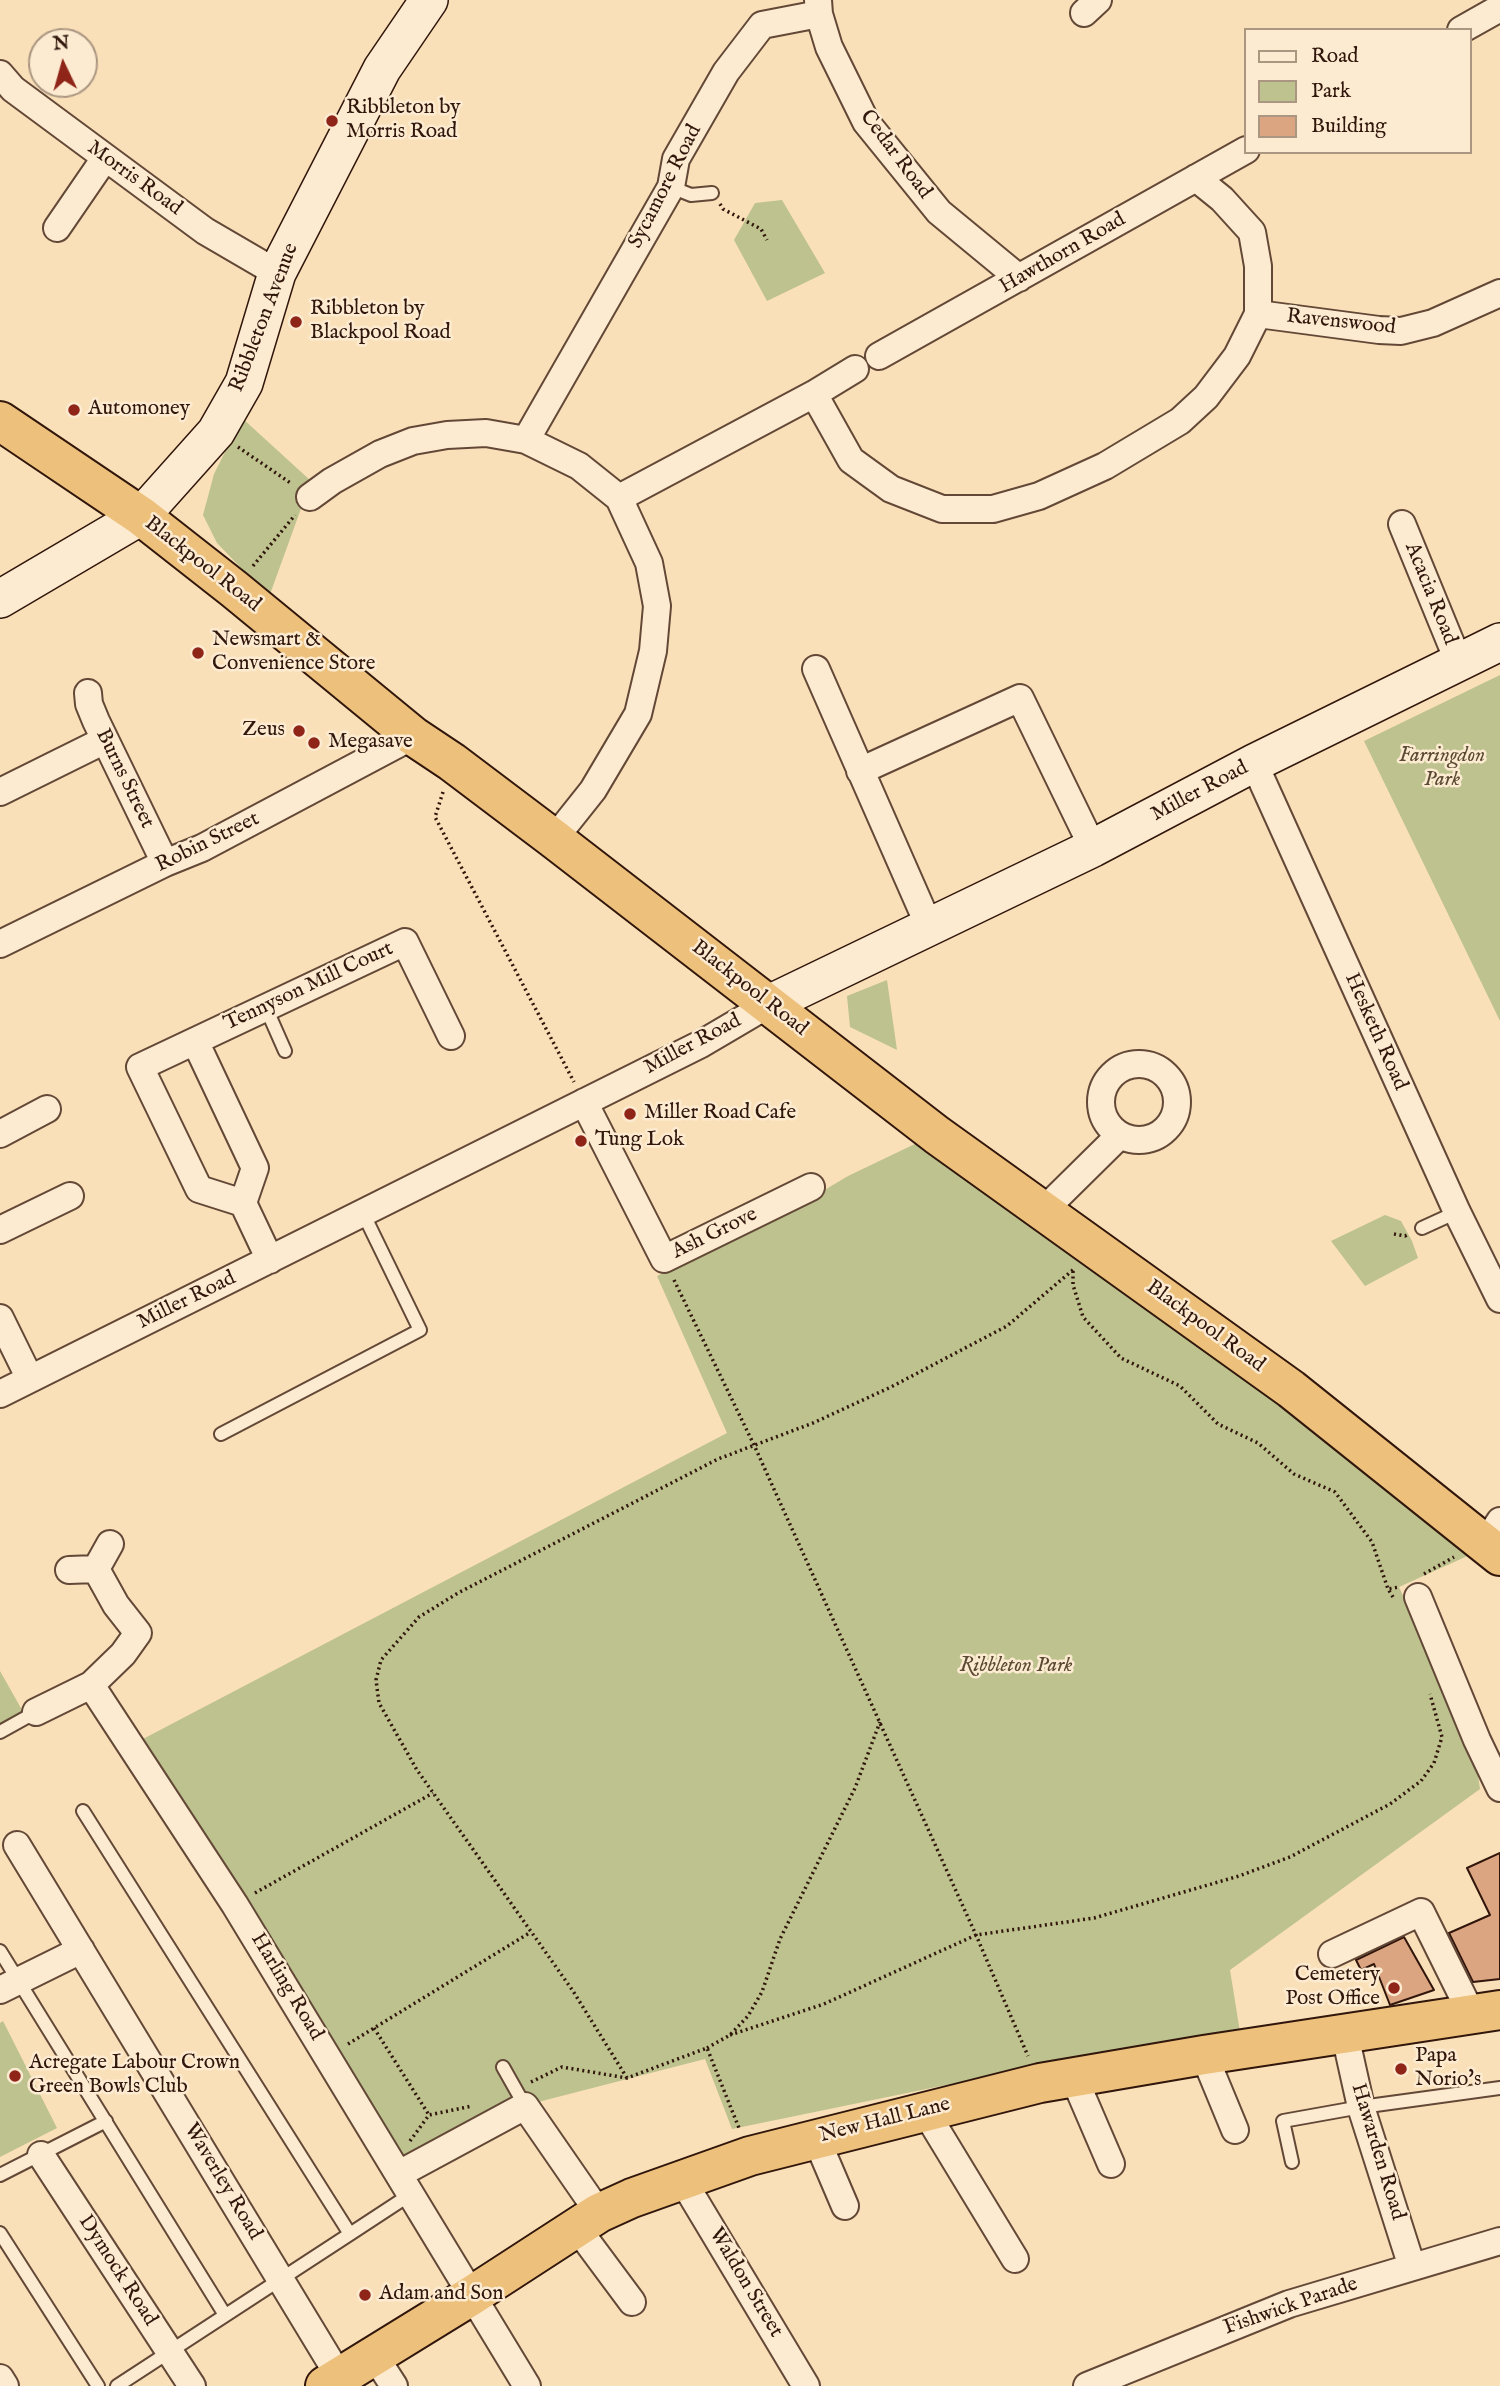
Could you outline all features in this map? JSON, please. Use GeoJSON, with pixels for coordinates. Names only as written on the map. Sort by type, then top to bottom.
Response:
{"type":"FeatureCollection","features":[{"type":"Feature","properties":{"kind":"highway","name":"Blackpool Road"},"geometry":{"type":"LineString","coordinates":[[0,421],[141,516],[413,736],[554,839],[937,1135],[1291,1389],[1485,1544]]}},
{"type":"Feature","properties":{"kind":"highway","name":"New Hall Lane"},"geometry":{"type":"LineString","coordinates":[[332,2381],[588,2220],[632,2198],[750,2156],[925,2111],[1057,2081],[1204,2055],[1486,2012]]}},
{"type":"Feature","properties":{"kind":"street","name":"Ribbleton Avenue"},"geometry":{"type":"LineString","coordinates":[[0,599],[141,516],[216,432],[244,383],[277,273],[382,69],[429,0]]}},
{"type":"Feature","properties":{"kind":"street","name":"Sycamore Road"},"geometry":{"type":"LineString","coordinates":[[526,440],[671,187],[676,159],[726,72],[762,25],[818,7]]}},
{"type":"Feature","properties":{"kind":"street","name":"Cedar Road"},"geometry":{"type":"LineString","coordinates":[[818,7],[829,47],[866,122],[939,212],[1019,278]]}},
{"type":"Feature","properties":{"kind":"street"},"geometry":{"type":"LineString","coordinates":[[1465,28],[1500,8]]}},
{"type":"Feature","properties":{"kind":"street","name":"Morris Road"},"geometry":{"type":"LineString","coordinates":[[0,74],[13,89],[205,231],[277,273]]}},
{"type":"Feature","properties":{"kind":"street","name":"Hawthorn Road"},"geometry":{"type":"LineString","coordinates":[[879,356],[1244,151]]}},
{"type":"Feature","properties":{"kind":"street"},"geometry":{"type":"LineString","coordinates":[[57,228],[106,158]]}},
{"type":"Feature","properties":{"kind":"street"},"geometry":{"type":"LineString","coordinates":[[814,394],[851,460],[891,489],[942,509],[993,509],[1039,496],[1105,466],[1180,421],[1206,397],[1237,356],[1258,314],[1258,267],[1252,232],[1222,199],[1196,178]]}},
{"type":"Feature","properties":{"kind":"street","name":"Ravenswood"},"geometry":{"type":"LineString","coordinates":[[1258,314],[1401,331],[1433,323],[1500,293]]}},
{"type":"Feature","properties":{"kind":"street"},"geometry":{"type":"LineString","coordinates":[[619,498],[814,394],[855,369]]}},
{"type":"Feature","properties":{"kind":"street"},"geometry":{"type":"LineString","coordinates":[[310,497],[332,481],[380,454],[413,441],[447,435],[486,433],[526,440],[579,466],[619,498],[649,563],[657,606],[653,651],[638,714],[593,790],[554,839]]}},
{"type":"Feature","properties":{"kind":"street","name":"Acacia Road"},"geometry":{"type":"LineString","coordinates":[[1402,524],[1459,663]]}},
{"type":"Feature","properties":{"kind":"street","name":"Miller Road"},"geometry":{"type":"LineString","coordinates":[[0,1394],[701,1044],[769,1003],[1093,848],[1254,763],[1500,642]]}},
{"type":"Feature","properties":{"kind":"street"},"geometry":{"type":"LineString","coordinates":[[816,669],[929,926]]}},
{"type":"Feature","properties":{"kind":"street","name":"Burns Street"},"geometry":{"type":"LineString","coordinates":[[88,693],[89,704],[105,740],[165,863]]}},
{"type":"Feature","properties":{"kind":"street"},"geometry":{"type":"LineString","coordinates":[[860,771],[1020,698],[1093,848]]}},
{"type":"Feature","properties":{"kind":"street","name":"Robin Street"},"geometry":{"type":"LineString","coordinates":[[0,944],[247,825],[413,736]]}},
{"type":"Feature","properties":{"kind":"street"},"geometry":{"type":"LineString","coordinates":[[0,792],[105,740]]}},
{"type":"Feature","properties":{"kind":"street","name":"Hesketh Road"},"geometry":{"type":"LineString","coordinates":[[1254,763],[1457,1212],[1500,1299]]}},
{"type":"Feature","properties":{"kind":"street","name":"Tennyson Mill Court"},"geometry":{"type":"LineString","coordinates":[[243,1203],[199,1189],[140,1066],[405,942],[451,1036]]}},
{"type":"Feature","properties":{"kind":"street"},"geometry":{"type":"LineString","coordinates":[[195,1041],[255,1168],[243,1203],[270,1260]]}},
{"type":"Feature","properties":{"kind":"street","name":"Ash Grove"},"geometry":{"type":"LineString","coordinates":[[584,1102],[664,1259],[811,1187]]}},
{"type":"Feature","properties":{"kind":"street"},"geometry":{"type":"LineString","coordinates":[[0,1134],[47,1109]]}},
{"type":"Feature","properties":{"kind":"street"},"geometry":{"type":"LineString","coordinates":[[1043,1211],[1120,1135]]}},
{"type":"Feature","properties":{"kind":"street"},"geometry":{"type":"LineString","coordinates":[[0,1230],[70,1196]]}},
{"type":"Feature","properties":{"kind":"street"},"geometry":{"type":"LineString","coordinates":[[0,1318],[30,1379]]}},
{"type":"Feature","properties":{"kind":"street"},"geometry":{"type":"LineString","coordinates":[[96,1569],[110,1544]]}},
{"type":"Feature","properties":{"kind":"street"},"geometry":{"type":"LineString","coordinates":[[69,1570],[96,1569]]}},
{"type":"Feature","properties":{"kind":"street"},"geometry":{"type":"LineString","coordinates":[[36,1712],[99,1676],[133,1642],[138,1633],[148,1630],[116,1605],[96,1569]]}},
{"type":"Feature","properties":{"kind":"street"},"geometry":{"type":"LineString","coordinates":[[1410,1589],[1500,1788]]}},
{"type":"Feature","properties":{"kind":"street","name":"Harling Road"},"geometry":{"type":"LineString","coordinates":[[99,1676],[527,2386]]}},
{"type":"Feature","properties":{"kind":"street","name":"Waverley Road"},"geometry":{"type":"LineString","coordinates":[[17,1845],[280,2279],[332,2381]]}},
{"type":"Feature","properties":{"kind":"street"},"geometry":{"type":"LineString","coordinates":[[1332,1954],[1421,1912],[1486,2012]]}},
{"type":"Feature","properties":{"kind":"street"},"geometry":{"type":"LineString","coordinates":[[9,1985],[81,1950]]}},
{"type":"Feature","properties":{"kind":"street","name":"Hawarden Road"},"geometry":{"type":"LineString","coordinates":[[1345,2035],[1360,2106],[1412,2267]]}},
{"type":"Feature","properties":{"kind":"street"},"geometry":{"type":"LineString","coordinates":[[1204,2055],[1235,2130]]}},
{"type":"Feature","properties":{"kind":"street"},"geometry":{"type":"LineString","coordinates":[[1057,2081],[1111,2164]]}},
{"type":"Feature","properties":{"kind":"street"},"geometry":{"type":"LineString","coordinates":[[405,2184],[526,2106],[632,2302]]}},
{"type":"Feature","properties":{"kind":"street"},"geometry":{"type":"LineString","coordinates":[[925,2111],[1015,2259]]}},
{"type":"Feature","properties":{"kind":"street"},"geometry":{"type":"LineString","coordinates":[[816,2138],[845,2206]]}},
{"type":"Feature","properties":{"kind":"street","name":"Dymock Road"},"geometry":{"type":"LineString","coordinates":[[41,2155],[192,2386]]}},
{"type":"Feature","properties":{"kind":"street","name":"Waldon Street"},"geometry":{"type":"LineString","coordinates":[[683,2181],[806,2386]]}},
{"type":"Feature","properties":{"kind":"street","name":"Fishwick Parade"},"geometry":{"type":"LineString","coordinates":[[1087,2386],[1289,2304],[1500,2241]]}},
{"type":"Feature","properties":{"kind":"street"},"geometry":{"type":"LineString","coordinates":[[374,2355],[394,2386]]}},
{"type":"Feature","properties":{"kind":"street"},"geometry":{"type":"LineString","coordinates":[[0,2378],[5,2386]]}},
{"type":"Feature","properties":{"kind":"lane"},"geometry":{"type":"LineString","coordinates":[[671,187],[691,195],[712,193]]}},
{"type":"Feature","properties":{"kind":"lane"},"geometry":{"type":"LineString","coordinates":[[266,1008],[285,1051]]}},
{"type":"Feature","properties":{"kind":"lane"},"geometry":{"type":"LineString","coordinates":[[1422,1228],[1457,1212]]}},
{"type":"Feature","properties":{"kind":"lane"},"geometry":{"type":"LineString","coordinates":[[221,1434],[419,1330],[363,1213]]}},
{"type":"Feature","properties":{"kind":"lane"},"geometry":{"type":"LineString","coordinates":[[0,1732],[36,1712]]}},
{"type":"Feature","properties":{"kind":"lane"},"geometry":{"type":"LineString","coordinates":[[83,1811],[350,2234]]}},
{"type":"Feature","properties":{"kind":"lane"},"geometry":{"type":"LineString","coordinates":[[0,1951],[9,1985],[106,2121],[225,2315]]}},
{"type":"Feature","properties":{"kind":"lane"},"geometry":{"type":"LineString","coordinates":[[503,2067],[526,2106]]}},
{"type":"Feature","properties":{"kind":"lane"},"geometry":{"type":"LineString","coordinates":[[1292,2162],[1283,2121],[1360,2106],[1500,2088]]}},
{"type":"Feature","properties":{"kind":"lane"},"geometry":{"type":"LineString","coordinates":[[0,2175],[106,2121]]}},
{"type":"Feature","properties":{"kind":"lane"},"geometry":{"type":"LineString","coordinates":[[117,2386],[350,2234],[405,2184]]}},
{"type":"Feature","properties":{"kind":"lane"},"geometry":{"type":"LineString","coordinates":[[0,2234],[98,2386]]}},
{"type":"Feature","properties":{"kind":"path"},"geometry":{"type":"LineString","coordinates":[[712,193],[723,209],[761,229],[767,240]]}},
{"type":"Feature","properties":{"kind":"path"},"geometry":{"type":"LineString","coordinates":[[216,432],[310,497],[234,589]]}},
{"type":"Feature","properties":{"kind":"path"},"geometry":{"type":"LineString","coordinates":[[452,762],[435,817],[584,1102]]}},
{"type":"Feature","properties":{"kind":"path"},"geometry":{"type":"LineString","coordinates":[[664,1259],[754,1446],[976,1935],[1057,2081]]}},
{"type":"Feature","properties":{"kind":"path"},"geometry":{"type":"LineString","coordinates":[[1081,1265],[1007,1326],[891,1387],[813,1423],[718,1459],[458,1593],[419,1617],[381,1660],[376,1680],[379,1703],[417,1770],[573,1991],[627,2078],[707,2048],[730,2035],[824,2004],[976,1935],[1094,1918],[1239,1876],[1290,1857],[1390,1804],[1421,1781],[1434,1763],[1442,1737],[1429,1689]]}},
{"type":"Feature","properties":{"kind":"path"},"geometry":{"type":"LineString","coordinates":[[1073,1269],[1073,1285],[1083,1317],[1121,1358],[1180,1386],[1218,1424],[1258,1443],[1294,1474],[1335,1492],[1372,1542],[1388,1588]]}},
{"type":"Feature","properties":{"kind":"path"},"geometry":{"type":"LineString","coordinates":[[1388,1588],[1410,1589],[1485,1544]]}},
{"type":"Feature","properties":{"kind":"path"},"geometry":{"type":"LineString","coordinates":[[1388,1588],[1410,1589]]}},
{"type":"Feature","properties":{"kind":"path"},"geometry":{"type":"LineString","coordinates":[[730,2035],[748,2016],[762,1993],[780,1939],[855,1788],[880,1722]]}},
{"type":"Feature","properties":{"kind":"path"},"geometry":{"type":"LineString","coordinates":[[235,1905],[433,1794]]}},
{"type":"Feature","properties":{"kind":"path"},"geometry":{"type":"LineString","coordinates":[[327,2056],[531,1932]]}},
{"type":"Feature","properties":{"kind":"path"},"geometry":{"type":"LineString","coordinates":[[374,2028],[429,2115]]}},
{"type":"Feature","properties":{"kind":"path"},"geometry":{"type":"LineString","coordinates":[[707,2048],[750,2156]]}},
{"type":"Feature","properties":{"kind":"green space"},"geometry":{"type":"Polygon","coordinates":[[[782,200],[825,273],[767,301],[734,240],[755,203],[782,200]]]}},
{"type":"Feature","properties":{"kind":"green space"},"geometry":{"type":"Polygon","coordinates":[[[242,418],[311,481],[269,597],[217,543],[203,515],[214,474],[242,418]]]}},
{"type":"Feature","properties":{"kind":"green space","name":"Farringdon Park"},"geometry":{"type":"Polygon","coordinates":[[[1500,675],[1500,1021],[1364,741],[1500,675]]]}},
{"type":"Feature","properties":{"kind":"green space"},"geometry":{"type":"Polygon","coordinates":[[[887,980],[897,1050],[850,1027],[847,996],[887,980]]]}},
{"type":"Feature","properties":{"kind":"green space","name":"Ribbleton Park"},"geometry":{"type":"Polygon","coordinates":[[[919,1142],[1414,1499],[1474,1553],[1399,1587],[1474,1750],[1480,1789],[1230,1970],[1240,2032],[946,2085],[732,2129],[705,2059],[511,2109],[402,2164],[141,1740],[727,1433],[657,1276],[776,1219],[848,1176],[919,1142]]]}},
{"type":"Feature","properties":{"kind":"green space"},"geometry":{"type":"Polygon","coordinates":[[[1385,1215],[1401,1221],[1418,1258],[1365,1286],[1331,1241],[1385,1215]]]}},
{"type":"Feature","properties":{"kind":"green space"},"geometry":{"type":"Polygon","coordinates":[[[0,1671],[26,1717],[0,1730],[0,1671]]]}},
{"type":"Feature","properties":{"kind":"green space","name":"Acregate Labour Crown Green Bowls Club"},"geometry":{"type":"Polygon","coordinates":[[[3,2021],[57,2128],[0,2157],[0,2023],[3,2021]]]}},
{"type":"Feature","properties":{"kind":"building"},"geometry":{"type":"Polygon","coordinates":[[[1500,1853],[1500,1979],[1473,1982],[1449,1933],[1490,1915],[1467,1868],[1500,1853]]]}},
{"type":"Feature","properties":{"kind":"building"},"geometry":{"type":"Polygon","coordinates":[[[1404,1937],[1434,1990],[1390,2005],[1374,1964],[1361,1970],[1356,1960],[1404,1937]]]}},
{"type":"Feature","properties":{"kind":"place","name":"Ribbleton by Morris Road"},"geometry":{"type":"Point","coordinates":[332,121]}},
{"type":"Feature","properties":{"kind":"place","name":"Ribbleton by Blackpool Road"},"geometry":{"type":"Point","coordinates":[296,322]}},
{"type":"Feature","properties":{"kind":"place","name":"Automoney"},"geometry":{"type":"Point","coordinates":[74,410]}},
{"type":"Feature","properties":{"kind":"place","name":"Newsmart & Convenience Store"},"geometry":{"type":"Point","coordinates":[198,653]}},
{"type":"Feature","properties":{"kind":"place","name":"Zeus"},"geometry":{"type":"Point","coordinates":[299,731]}},
{"type":"Feature","properties":{"kind":"place","name":"Megasave"},"geometry":{"type":"Point","coordinates":[314,743]}},
{"type":"Feature","properties":{"kind":"place","name":"Miller Road Cafe"},"geometry":{"type":"Point","coordinates":[630,1114]}},
{"type":"Feature","properties":{"kind":"place","name":"Tung Lok"},"geometry":{"type":"Point","coordinates":[581,1141]}},
{"type":"Feature","properties":{"kind":"place","name":"Cemetery Post Office"},"geometry":{"type":"Point","coordinates":[1394,1988]}},
{"type":"Feature","properties":{"kind":"place","name":"Papa Norio's"},"geometry":{"type":"Point","coordinates":[1401,2069]}},
{"type":"Feature","properties":{"kind":"place","name":"Acregate Labour Crown Green Bowls Club"},"geometry":{"type":"Point","coordinates":[15,2076]}},
{"type":"Feature","properties":{"kind":"place","name":"Adam and Son"},"geometry":{"type":"Point","coordinates":[365,2295]}}]}
